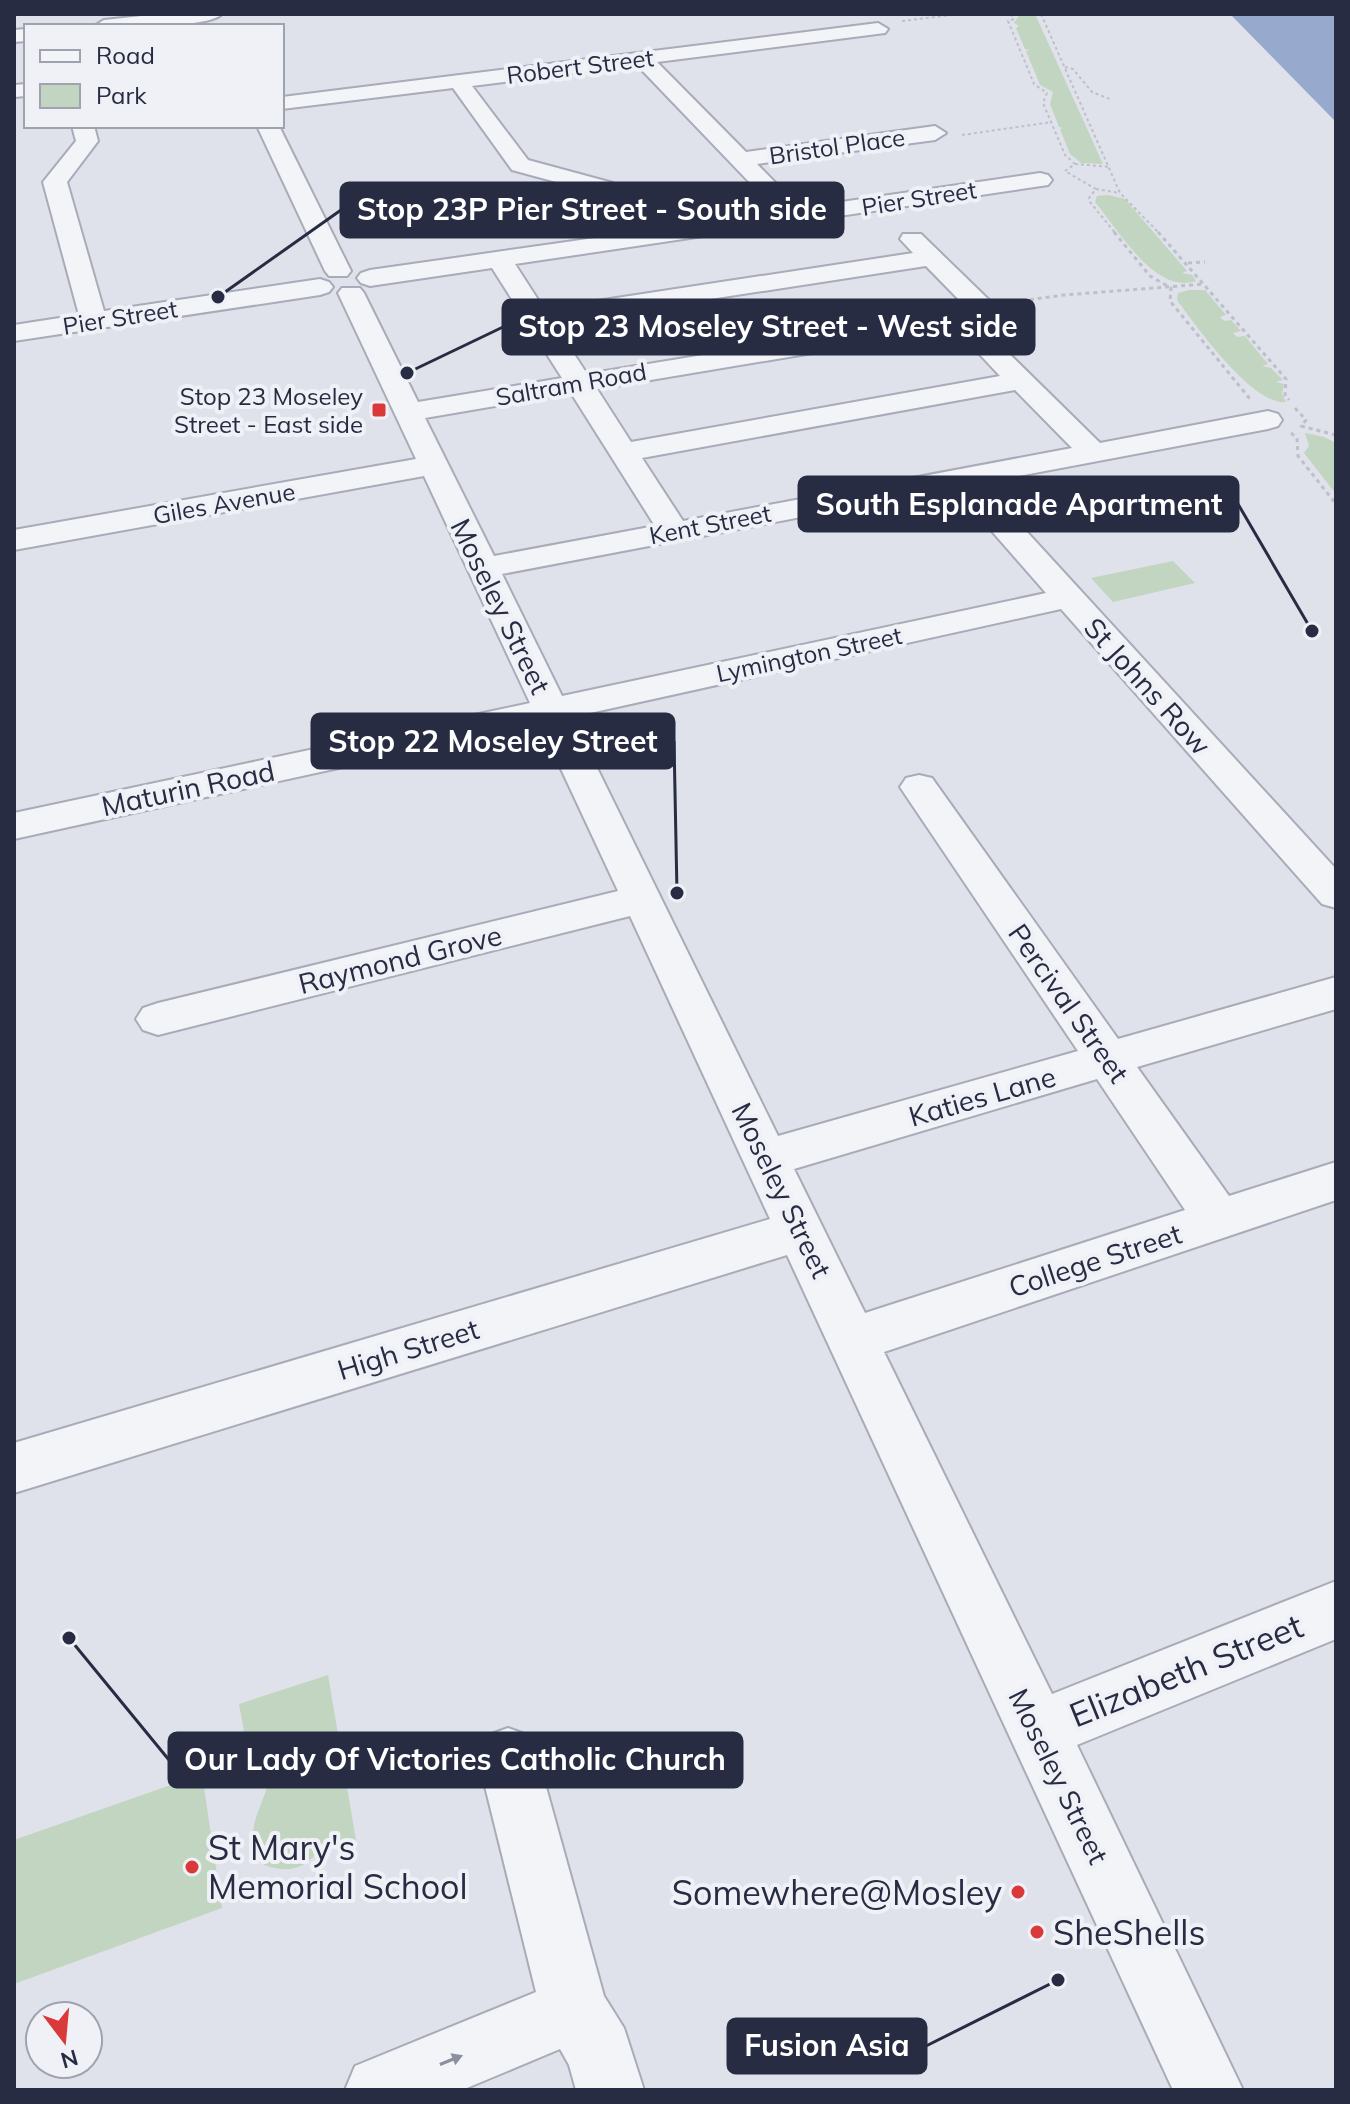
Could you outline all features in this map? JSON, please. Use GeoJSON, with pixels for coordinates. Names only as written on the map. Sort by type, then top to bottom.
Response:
{"type":"FeatureCollection","features":[{"type":"Feature","properties":{"kind":"street"},"geometry":{"type":"LineString","coordinates":[[122,24],[213,14]]}},
{"type":"Feature","properties":{"kind":"street","name":"Robert Street"},"geometry":{"type":"LineString","coordinates":[[284,103],[878,29]]}},
{"type":"Feature","properties":{"kind":"street"},"geometry":{"type":"LineString","coordinates":[[641,58],[796,217]]}},
{"type":"Feature","properties":{"kind":"street"},"geometry":{"type":"LineString","coordinates":[[458,81],[520,165],[605,188],[647,238]]}},
{"type":"Feature","properties":{"kind":"street"},"geometry":{"type":"LineString","coordinates":[[84,128],[87,141],[55,182],[94,321]]}},
{"type":"Feature","properties":{"kind":"street","name":"Moseley Street"},"geometry":{"type":"LineString","coordinates":[[269,128],[854,1339],[1036,1731],[1209,2090]]}},
{"type":"Feature","properties":{"kind":"street","name":"Bristol Place"},"geometry":{"type":"LineString","coordinates":[[740,160],[944,135]]}},
{"type":"Feature","properties":{"kind":"street","name":"Pier Street"},"geometry":{"type":"LineString","coordinates":[[14,333],[1040,180]]}},
{"type":"Feature","properties":{"kind":"street"},"geometry":{"type":"LineString","coordinates":[[877,205],[932,258],[976,313],[968,328],[1094,454]]}},
{"type":"Feature","properties":{"kind":"street"},"geometry":{"type":"LineString","coordinates":[[537,318],[932,258]]}},
{"type":"Feature","properties":{"kind":"street"},"geometry":{"type":"LineString","coordinates":[[499,259],[674,531]]}},
{"type":"Feature","properties":{"kind":"street","name":"Saltram Road"},"geometry":{"type":"LineString","coordinates":[[408,412],[976,313]]}},
{"type":"Feature","properties":{"kind":"street"},"geometry":{"type":"LineString","coordinates":[[623,452],[1020,381]]}},
{"type":"Feature","properties":{"kind":"street","name":"Kent Street"},"geometry":{"type":"LineString","coordinates":[[483,568],[1268,420]]}},
{"type":"Feature","properties":{"kind":"street","name":"Giles Avenue"},"geometry":{"type":"LineString","coordinates":[[14,540],[433,465]]}},
{"type":"Feature","properties":{"kind":"street","name":"St Johns Row"},"geometry":{"type":"LineString","coordinates":[[960,477],[1336,894]]}},
{"type":"Feature","properties":{"kind":"street","name":"Lymington Street"},"geometry":{"type":"LineString","coordinates":[[550,710],[1068,598]]}},
{"type":"Feature","properties":{"kind":"street","name":"Maturin Road"},"geometry":{"type":"LineString","coordinates":[[14,826],[550,710]]}},
{"type":"Feature","properties":{"kind":"street","name":"Percival Street"},"geometry":{"type":"LineString","coordinates":[[919,787],[1218,1219]]}},
{"type":"Feature","properties":{"kind":"street","name":"Raymond Grove"},"geometry":{"type":"LineString","coordinates":[[158,1019],[643,899]]}},
{"type":"Feature","properties":{"kind":"street","name":"Katies Lane"},"geometry":{"type":"LineString","coordinates":[[767,1158],[1336,993]]}},
{"type":"Feature","properties":{"kind":"street","name":"College Street"},"geometry":{"type":"LineString","coordinates":[[854,1339],[1336,1181]]}},
{"type":"Feature","properties":{"kind":"street","name":"High Street"},"geometry":{"type":"LineString","coordinates":[[14,1468],[801,1230]]}},
{"type":"Feature","properties":{"kind":"street","name":"Elizabeth Street"},"geometry":{"type":"LineString","coordinates":[[1036,1731],[1336,1610]]}},
{"type":"Feature","properties":{"kind":"street"},"geometry":{"type":"LineString","coordinates":[[508,1758],[574,2010],[600,2052],[610,2090]]}},
{"type":"Feature","properties":{"kind":"street"},"geometry":{"type":"LineString","coordinates":[[379,2090],[574,2010]]}},
{"type":"Feature","properties":{"kind":"path"},"geometry":{"type":"LineString","coordinates":[[878,29],[903,21],[960,14]]}},
{"type":"Feature","properties":{"kind":"path"},"geometry":{"type":"LineString","coordinates":[[1020,14],[1013,15],[1014,19],[1008,21],[1034,84],[1047,93],[1043,103],[1065,155],[1075,164],[1110,167]]}},
{"type":"Feature","properties":{"kind":"path"},"geometry":{"type":"LineString","coordinates":[[1041,14],[1120,193],[1205,284],[1286,379],[1285,396],[1306,420],[1301,426],[1336,435]]}},
{"type":"Feature","properties":{"kind":"path"},"geometry":{"type":"LineString","coordinates":[[1064,67],[1073,69],[1092,92],[1112,100]]}},
{"type":"Feature","properties":{"kind":"path"},"geometry":{"type":"LineString","coordinates":[[944,135],[1052,122]]}},
{"type":"Feature","properties":{"kind":"path"},"geometry":{"type":"LineString","coordinates":[[1075,164],[1065,171],[1096,189],[1120,193]]}},
{"type":"Feature","properties":{"kind":"path"},"geometry":{"type":"LineString","coordinates":[[1096,189],[1089,198],[1090,202],[1150,276],[1171,288]]}},
{"type":"Feature","properties":{"kind":"path"},"geometry":{"type":"LineString","coordinates":[[1187,264],[1205,262]]}},
{"type":"Feature","properties":{"kind":"path"},"geometry":{"type":"LineString","coordinates":[[976,313],[1064,295],[1205,284]]}},
{"type":"Feature","properties":{"kind":"path"},"geometry":{"type":"LineString","coordinates":[[1171,288],[1170,301],[1268,420],[1297,438],[1298,456],[1336,504]]}},
{"type":"Feature","properties":{"kind":"green space"},"geometry":{"type":"Polygon","coordinates":[[[1020,14],[1035,14],[1103,164],[1081,163],[1070,154],[1060,129],[1063,128],[1059,127],[1050,104],[1053,92],[1040,85],[1026,51],[1030,50],[1025,49],[1016,28],[1019,26],[1014,23],[1020,14]]]}},
{"type":"Feature","properties":{"kind":"green space"},"geometry":{"type":"Polygon","coordinates":[[[1097,196],[1125,199],[1187,271],[1182,273],[1192,275],[1196,281],[1181,283],[1166,278],[1139,257],[1095,202],[1097,196]]]}},
{"type":"Feature","properties":{"kind":"green space"},"geometry":{"type":"Polygon","coordinates":[[[1205,290],[1226,315],[1220,317],[1224,321],[1231,320],[1241,331],[1233,333],[1237,337],[1245,336],[1268,364],[1262,366],[1271,368],[1283,380],[1276,382],[1284,384],[1282,394],[1286,402],[1273,400],[1258,391],[1226,362],[1177,300],[1178,293],[1205,290]]]}},
{"type":"Feature","properties":{"kind":"green space"},"geometry":{"type":"Polygon","coordinates":[[[1305,433],[1336,443],[1336,494],[1304,453],[1309,446],[1305,433]]]}},
{"type":"Feature","properties":{"kind":"green space"},"geometry":{"type":"Polygon","coordinates":[[[1173,561],[1195,583],[1113,602],[1091,578],[1173,561]]]}},
{"type":"Feature","properties":{"kind":"green space"},"geometry":{"type":"Polygon","coordinates":[[[328,1675],[356,1840],[329,1844],[295,1868],[264,1865],[255,1846],[254,1829],[269,1781],[269,1766],[263,1752],[245,1737],[239,1704],[328,1675]]]}},
{"type":"Feature","properties":{"kind":"green space"},"geometry":{"type":"Polygon","coordinates":[[[202,1774],[222,1908],[14,1984],[14,1840],[202,1774]]]}},
{"type":"Feature","properties":{"kind":"water"},"geometry":{"type":"Polygon","coordinates":[[[1230,14],[1336,14],[1336,122],[1230,14]]]}},
{"type":"Feature","properties":{"kind":"place","name":"Stop 23P Pier Street - South side"},"geometry":{"type":"Point","coordinates":[218,297]}},
{"type":"Feature","properties":{"kind":"place","name":"Stop 23 Moseley Street - West side"},"geometry":{"type":"Point","coordinates":[407,373]}},
{"type":"Feature","properties":{"kind":"place","name":"Stop 23 Moseley Street - East side"},"geometry":{"type":"Point","coordinates":[379,410]}},
{"type":"Feature","properties":{"kind":"place","name":"South Esplanade Apartment"},"geometry":{"type":"Point","coordinates":[1312,631]}},
{"type":"Feature","properties":{"kind":"place","name":"Stop 22 Moseley Street"},"geometry":{"type":"Point","coordinates":[677,893]}},
{"type":"Feature","properties":{"kind":"place","name":"Our Lady Of Victories Catholic Church"},"geometry":{"type":"Point","coordinates":[69,1638]}},
{"type":"Feature","properties":{"kind":"place","name":"St Mary's Memorial School"},"geometry":{"type":"Point","coordinates":[192,1867]}},
{"type":"Feature","properties":{"kind":"place","name":"Somewhere@Mosley"},"geometry":{"type":"Point","coordinates":[1018,1892]}},
{"type":"Feature","properties":{"kind":"place","name":"SheShells"},"geometry":{"type":"Point","coordinates":[1037,1932]}},
{"type":"Feature","properties":{"kind":"place","name":"Fusion Asia"},"geometry":{"type":"Point","coordinates":[1058,1980]}}]}
